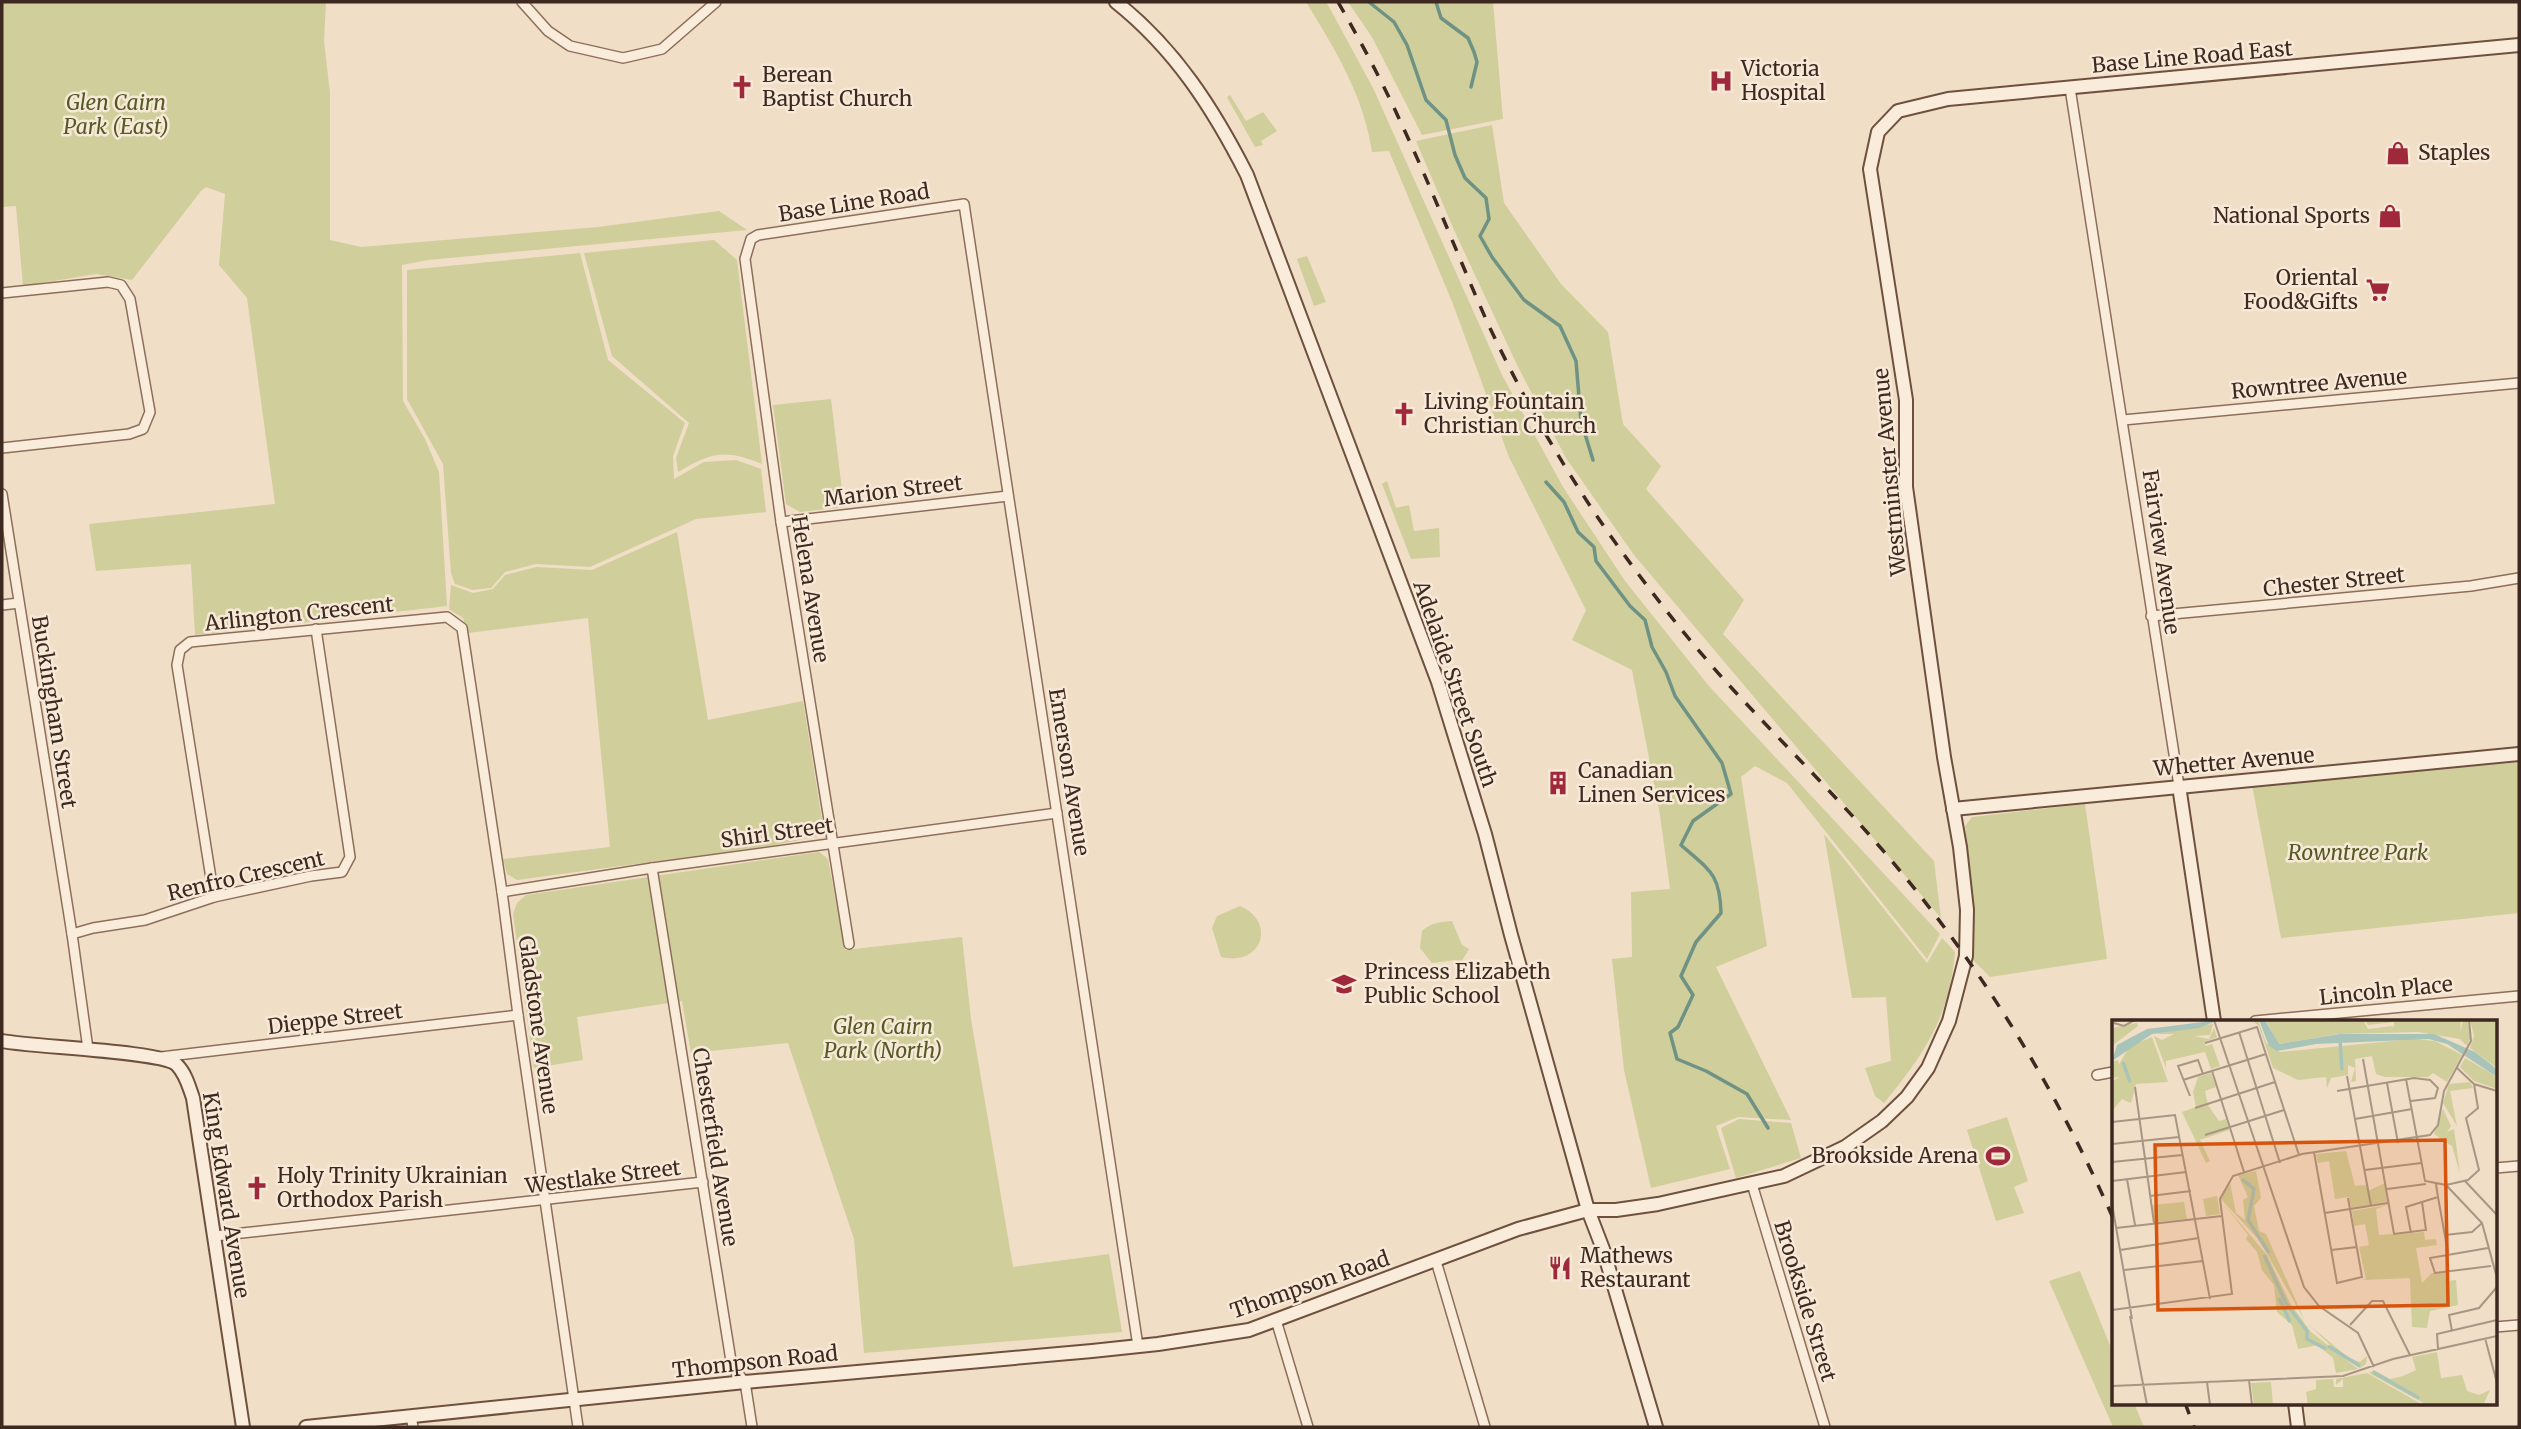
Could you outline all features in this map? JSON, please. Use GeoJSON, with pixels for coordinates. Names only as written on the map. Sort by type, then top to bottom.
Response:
{"type":"FeatureCollection","features":[{"type":"Feature","properties":{"kind":"street"},"geometry":{"type":"LineString","coordinates":[[523,2],[548,31],[570,46],[623,58],[662,49],[716,2]]}},
{"type":"Feature","properties":{"kind":"street","name":"Adelaide Street South"},"geometry":{"type":"LineString","coordinates":[[1115,2],[1162,42],[1195,85],[1223,128],[1247,176],[1438,682],[1485,834],[1588,1210],[1603,1249],[1656,1427]]}},
{"type":"Feature","properties":{"kind":"street","name":"Base Line Road East"},"geometry":{"type":"LineString","coordinates":[[1878,132],[1898,111],[1948,99],[2519,45]]}},
{"type":"Feature","properties":{"kind":"street","name":"Fairview Avenue"},"geometry":{"type":"LineString","coordinates":[[2070,88],[2214,1020]]}},
{"type":"Feature","properties":{"kind":"street","name":"Westminster Avenue"},"geometry":{"type":"LineString","coordinates":[[1878,132],[1870,169],[1906,400],[1906,487],[1953,809]]}},
{"type":"Feature","properties":{"kind":"street","name":"Base Line Road"},"geometry":{"type":"LineString","coordinates":[[751,239],[758,235],[964,204]]}},
{"type":"Feature","properties":{"kind":"street","name":"Emerson Avenue"},"geometry":{"type":"LineString","coordinates":[[964,204],[1138,1346]]}},
{"type":"Feature","properties":{"kind":"street","name":"Helena Avenue"},"geometry":{"type":"LineString","coordinates":[[751,239],[745,258],[781,522],[835,842],[849,944]]}},
{"type":"Feature","properties":{"kind":"street"},"geometry":{"type":"LineString","coordinates":[[2,293],[108,282],[121,285],[130,299],[150,412],[144,429],[129,434],[2,448]]}},
{"type":"Feature","properties":{"kind":"street","name":"Rowntree Avenue"},"geometry":{"type":"LineString","coordinates":[[2123,421],[2519,383]]}},
{"type":"Feature","properties":{"kind":"street","name":"Buckingham Street"},"geometry":{"type":"LineString","coordinates":[[2,494],[72,934]]}},
{"type":"Feature","properties":{"kind":"street","name":"Marion Street"},"geometry":{"type":"LineString","coordinates":[[781,522],[1008,496]]}},
{"type":"Feature","properties":{"kind":"street","name":"Chester Street"},"geometry":{"type":"LineString","coordinates":[[2151,616],[2471,586],[2519,578]]}},
{"type":"Feature","properties":{"kind":"street"},"geometry":{"type":"LineString","coordinates":[[2,605],[19,603]]}},
{"type":"Feature","properties":{"kind":"street","name":"Arlington Crescent"},"geometry":{"type":"LineString","coordinates":[[214,897],[177,665],[180,650],[190,642],[447,617],[462,628]]}},
{"type":"Feature","properties":{"kind":"street","name":"Gladstone Avenue"},"geometry":{"type":"LineString","coordinates":[[462,628],[578,1427]]}},
{"type":"Feature","properties":{"kind":"street","name":"Renfro Crescent"},"geometry":{"type":"LineString","coordinates":[[72,934],[145,920],[214,897],[342,872],[350,857],[316,629]]}},
{"type":"Feature","properties":{"kind":"street","name":"Whetter Avenue"},"geometry":{"type":"LineString","coordinates":[[1953,809],[2519,754]]}},
{"type":"Feature","properties":{"kind":"street","name":"Thompson Road"},"geometry":{"type":"LineString","coordinates":[[306,1427],[412,1421],[572,1400],[1138,1346],[1238,1332],[1518,1229],[1588,1210],[1616,1210],[1658,1204],[1784,1175],[1845,1147],[1882,1121],[1907,1097],[1928,1068],[1949,1021],[1966,956],[1967,910],[1953,809]]}},
{"type":"Feature","properties":{"kind":"street","name":"Shirl Street"},"geometry":{"type":"LineString","coordinates":[[502,891],[835,842],[1057,813]]}},
{"type":"Feature","properties":{"kind":"street","name":"Chesterfield Avenue"},"geometry":{"type":"LineString","coordinates":[[652,868],[733,1367],[745,1382],[752,1427]]}},
{"type":"Feature","properties":{"kind":"street"},"geometry":{"type":"LineString","coordinates":[[72,934],[88,1049]]}},
{"type":"Feature","properties":{"kind":"street","name":"Lincoln Place"},"geometry":{"type":"LineString","coordinates":[[2266,1020],[2519,996]]}},
{"type":"Feature","properties":{"kind":"street","name":"Dieppe Street"},"geometry":{"type":"LineString","coordinates":[[157,1058],[518,1015]]}},
{"type":"Feature","properties":{"kind":"street","name":"King Edward Avenue"},"geometry":{"type":"LineString","coordinates":[[2,1041],[24,1046],[88,1049],[157,1058],[175,1062],[185,1075],[193,1098],[243,1427]]}},
{"type":"Feature","properties":{"kind":"street"},"geometry":{"type":"LineString","coordinates":[[2097,1075],[2112,1073]]}},
{"type":"Feature","properties":{"kind":"street"},"geometry":{"type":"LineString","coordinates":[[2496,1168],[2519,1166]]}},
{"type":"Feature","properties":{"kind":"street","name":"Westlake Street"},"geometry":{"type":"LineString","coordinates":[[215,1236],[703,1182]]}},
{"type":"Feature","properties":{"kind":"street","name":"Brookside Street"},"geometry":{"type":"LineString","coordinates":[[1752,1184],[1825,1427]]}},
{"type":"Feature","properties":{"kind":"street"},"geometry":{"type":"LineString","coordinates":[[1436,1261],[1485,1427]]}},
{"type":"Feature","properties":{"kind":"street"},"geometry":{"type":"LineString","coordinates":[[1276,1320],[1308,1427]]}},
{"type":"Feature","properties":{"kind":"street"},"geometry":{"type":"LineString","coordinates":[[2496,1327],[2519,1325]]}},
{"type":"Feature","properties":{"kind":"street"},"geometry":{"type":"LineString","coordinates":[[2295,1404],[2298,1427]]}},
{"type":"Feature","properties":{"kind":"green space","name":"Glen Cairn Park (East)"},"geometry":{"type":"Polygon","coordinates":[[[2,2],[326,2],[324,41],[330,93],[330,240],[361,247],[598,227],[719,211],[747,230],[428,260],[402,265],[403,401],[425,439],[439,472],[447,606],[195,635],[191,564],[96,571],[89,524],[275,504],[247,298],[219,265],[225,194],[206,187],[201,191],[132,280],[96,274],[23,286],[16,206],[2,207],[2,2]]]}},
{"type":"Feature","properties":{"kind":"green space"},"geometry":{"type":"Polygon","coordinates":[[[1306,2],[1325,2],[1328,5],[1373,88],[1502,375],[1563,487],[1625,581],[1708,685],[1940,934],[1927,959],[1787,783],[1755,766],[1741,777],[1767,946],[1716,967],[1791,1120],[1738,1117],[1716,1126],[1730,1169],[1651,1188],[1624,1070],[1612,959],[1632,957],[1631,892],[1670,889],[1660,815],[1632,670],[1572,640],[1586,610],[1509,457],[1453,304],[1389,151],[1372,152],[1355,92],[1338,55],[1306,2]]]}},
{"type":"Feature","properties":{"kind":"green space"},"geometry":{"type":"Polygon","coordinates":[[[1348,2],[1493,2],[1503,119],[1422,135],[1372,37],[1348,2]]]}},
{"type":"Feature","properties":{"kind":"green space"},"geometry":{"type":"Polygon","coordinates":[[[1230,95],[1246,121],[1263,112],[1277,131],[1261,141],[1263,145],[1255,147],[1227,97],[1230,95]]]}},
{"type":"Feature","properties":{"kind":"green space"},"geometry":{"type":"Polygon","coordinates":[[[1492,125],[1504,203],[1561,284],[1608,332],[1623,424],[1661,466],[1646,489],[1744,600],[1723,634],[1934,861],[1941,918],[1634,555],[1566,458],[1518,367],[1416,141],[1492,125]]]}},
{"type":"Feature","properties":{"kind":"green space"},"geometry":{"type":"Polygon","coordinates":[[[714,240],[737,260],[762,464],[738,456],[719,455],[700,460],[678,472],[676,458],[689,423],[612,356],[584,253],[714,240]]]}},
{"type":"Feature","properties":{"kind":"green space"},"geometry":{"type":"Polygon","coordinates":[[[580,253],[608,360],[685,423],[673,456],[674,479],[704,462],[736,460],[761,469],[766,512],[696,519],[590,567],[536,564],[505,572],[491,588],[473,590],[455,584],[451,573],[443,464],[407,399],[407,270],[580,253]]]}},
{"type":"Feature","properties":{"kind":"green space"},"geometry":{"type":"Polygon","coordinates":[[[1307,256],[1326,302],[1314,306],[1297,259],[1307,256]]]}},
{"type":"Feature","properties":{"kind":"green space"},"geometry":{"type":"Polygon","coordinates":[[[831,399],[844,507],[800,512],[786,504],[773,405],[831,399]]]}},
{"type":"Feature","properties":{"kind":"green space"},"geometry":{"type":"Polygon","coordinates":[[[1387,481],[1396,508],[1409,505],[1414,531],[1439,528],[1440,557],[1411,559],[1382,484],[1387,481]]]}},
{"type":"Feature","properties":{"kind":"green space"},"geometry":{"type":"Polygon","coordinates":[[[677,532],[708,720],[803,701],[823,826],[819,836],[770,846],[517,880],[507,874],[503,859],[610,847],[588,618],[468,633],[463,618],[449,609],[451,585],[473,593],[493,589],[505,575],[536,567],[592,570],[677,532]]]}},
{"type":"Feature","properties":{"kind":"green space","name":"Rowntree Park"},"geometry":{"type":"Polygon","coordinates":[[[2519,762],[2519,913],[2281,938],[2252,785],[2519,762]]]}},
{"type":"Feature","properties":{"kind":"green space"},"geometry":{"type":"Polygon","coordinates":[[[2085,804],[2107,959],[1990,977],[1973,960],[1974,915],[1965,826],[1972,817],[2085,804]]]}},
{"type":"Feature","properties":{"kind":"green space"},"geometry":{"type":"Polygon","coordinates":[[[1824,834],[1927,963],[1942,938],[1955,952],[1947,996],[1933,1034],[1912,1068],[1884,1103],[1875,1096],[1865,1068],[1891,1061],[1886,997],[1852,998],[1824,834]]]}},
{"type":"Feature","properties":{"kind":"green space","name":"Glen Cairn Park (North)"},"geometry":{"type":"Polygon","coordinates":[[[819,852],[828,859],[845,950],[962,937],[971,1019],[1013,1267],[1109,1254],[1122,1332],[864,1353],[854,1239],[788,1043],[691,1053],[682,1001],[577,1017],[583,1060],[534,1068],[513,914],[517,903],[526,895],[819,852]]]}},
{"type":"Feature","properties":{"kind":"green space"},"geometry":{"type":"Polygon","coordinates":[[[1240,906],[1258,922],[1260,941],[1246,956],[1221,957],[1212,928],[1217,916],[1240,906]]]}},
{"type":"Feature","properties":{"kind":"green space"},"geometry":{"type":"Polygon","coordinates":[[[1452,921],[1462,945],[1469,949],[1460,964],[1455,960],[1432,963],[1420,948],[1422,931],[1436,923],[1452,921]]]}},
{"type":"Feature","properties":{"kind":"green space","name":"Brookside Arena"},"geometry":{"type":"Polygon","coordinates":[[[2007,1117],[2028,1181],[2014,1187],[2024,1213],[1996,1221],[1967,1130],[2007,1117]]]}},
{"type":"Feature","properties":{"kind":"green space"},"geometry":{"type":"Polygon","coordinates":[[[1739,1119],[1791,1123],[1801,1158],[1736,1178],[1721,1128],[1739,1119]]]}},
{"type":"Feature","properties":{"kind":"green space"},"geometry":{"type":"Polygon","coordinates":[[[2080,1271],[2112,1351],[2112,1404],[2134,1404],[2144,1427],[2113,1427],[2049,1281],[2080,1271]]]}},
{"type":"Feature","properties":{"kind":"waterway"},"geometry":{"type":"LineString","coordinates":[[1369,2],[1394,22],[1407,45],[1426,100],[1446,120],[1455,155],[1465,178],[1486,198],[1489,219],[1480,236],[1492,257],[1524,300],[1560,326],[1576,361],[1581,421],[1593,460]]}},
{"type":"Feature","properties":{"kind":"waterway"},"geometry":{"type":"LineString","coordinates":[[1436,2],[1441,18],[1468,38],[1474,52],[1477,62],[1471,87]]}},
{"type":"Feature","properties":{"kind":"waterway"},"geometry":{"type":"LineString","coordinates":[[1546,482],[1564,502],[1578,532],[1594,547],[1596,561],[1630,606],[1645,620],[1652,647],[1675,696],[1722,763],[1731,794],[1693,821],[1681,845],[1711,873],[1718,889],[1721,913],[1696,942],[1681,976],[1693,995],[1678,1027],[1670,1033],[1677,1059],[1706,1071],[1747,1094],[1768,1128]]}},
{"type":"Feature","properties":{"kind":"railway"},"geometry":{"type":"LineString","coordinates":[[1338,2],[1395,109],[1502,352],[1573,479],[1634,568],[1695,646],[1871,837],[1956,943],[2015,1031],[2042,1077],[2112,1216]]}},
{"type":"Feature","properties":{"kind":"railway"},"geometry":{"type":"LineString","coordinates":[[2185,1404],[2194,1427]]}},
{"type":"Feature","properties":{"kind":"place","name":"Victoria Hospital"},"geometry":{"type":"Point","coordinates":[1721,81]}},
{"type":"Feature","properties":{"kind":"place","name":"Berean Baptist Church"},"geometry":{"type":"Point","coordinates":[742,87]}},
{"type":"Feature","properties":{"kind":"place","name":"Staples"},"geometry":{"type":"Point","coordinates":[2398,153]}},
{"type":"Feature","properties":{"kind":"place","name":"National Sports"},"geometry":{"type":"Point","coordinates":[2390,216]}},
{"type":"Feature","properties":{"kind":"place","name":"Oriental Food&Gifts"},"geometry":{"type":"Point","coordinates":[2378,290]}},
{"type":"Feature","properties":{"kind":"place","name":"Living Fountain Christian Church"},"geometry":{"type":"Point","coordinates":[1404,414]}},
{"type":"Feature","properties":{"kind":"place","name":"Canadian Linen Services"},"geometry":{"type":"Point","coordinates":[1558,783]}},
{"type":"Feature","properties":{"kind":"place","name":"Princess Elizabeth Public School"},"geometry":{"type":"Point","coordinates":[1344,984]}},
{"type":"Feature","properties":{"kind":"place","name":"Brookside Arena"},"geometry":{"type":"Point","coordinates":[1998,1156]}},
{"type":"Feature","properties":{"kind":"place","name":"Holy Trinity Ukrainian Orthodox Parish"},"geometry":{"type":"Point","coordinates":[257,1188]}},
{"type":"Feature","properties":{"kind":"place","name":"Mathews Restaurant"},"geometry":{"type":"Point","coordinates":[1560,1268]}}]}
